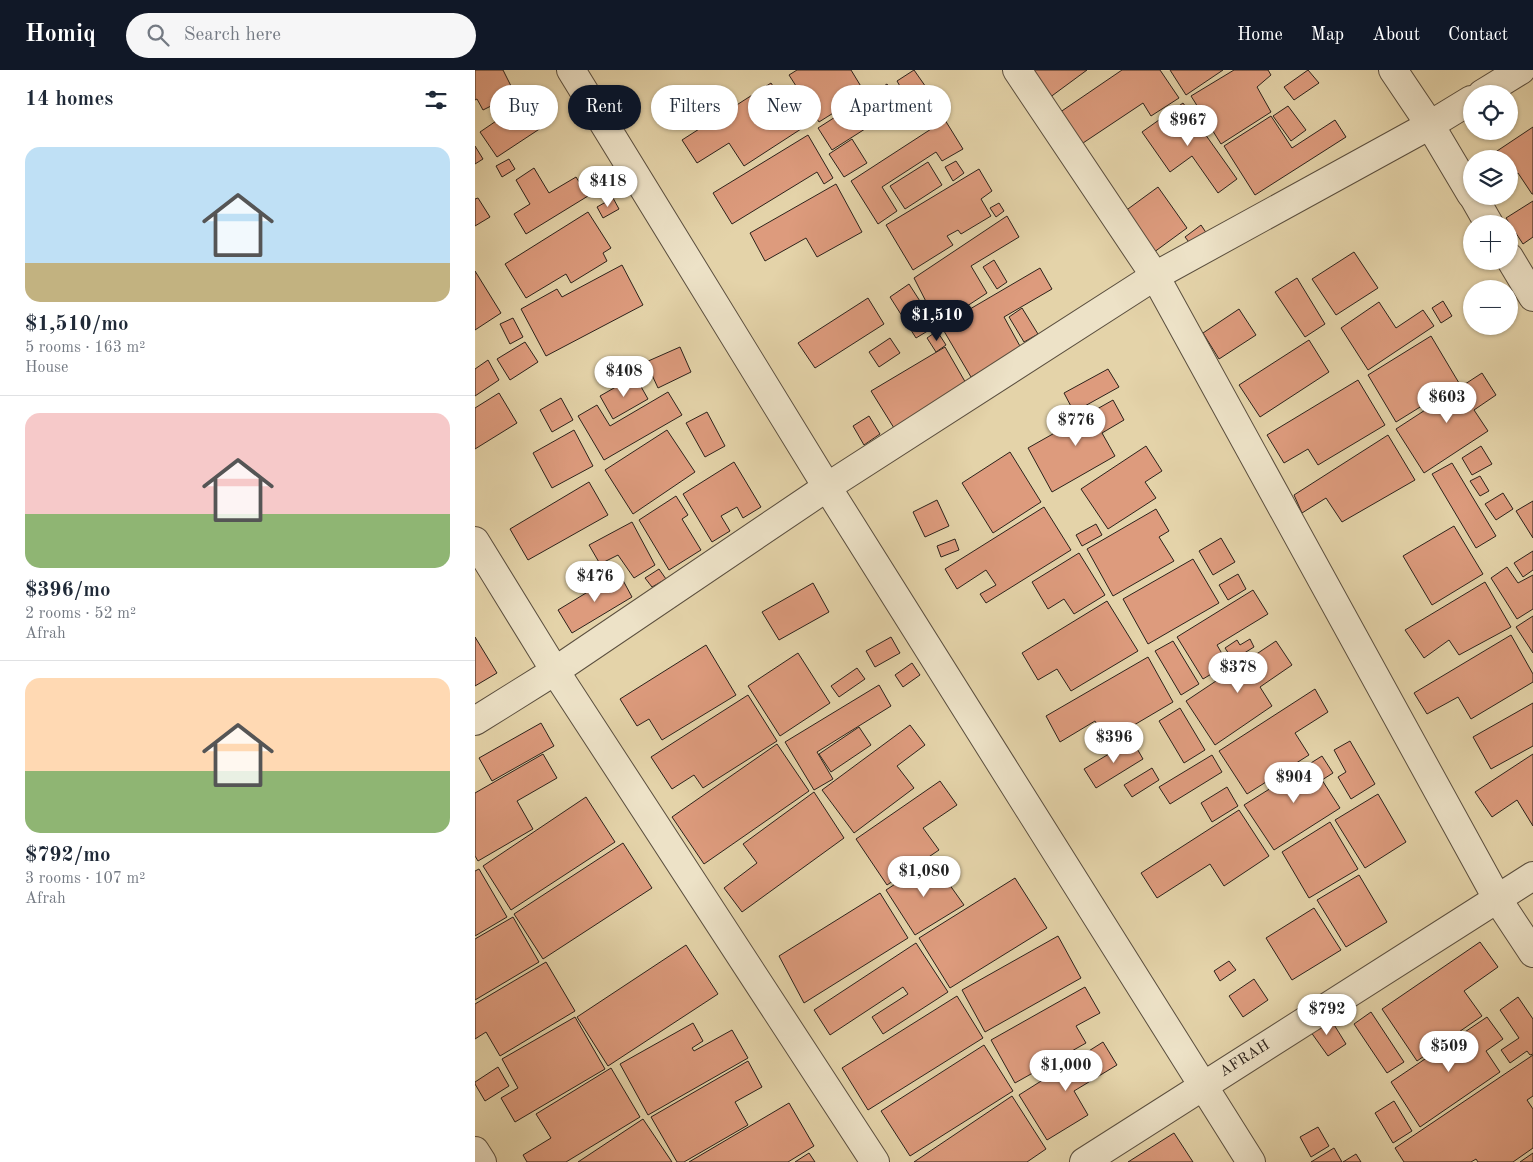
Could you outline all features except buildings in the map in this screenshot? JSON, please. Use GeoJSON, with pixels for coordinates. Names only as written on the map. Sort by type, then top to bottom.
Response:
{"type":"FeatureCollection","features":[{"type":"Feature","properties":{"kind":"street"},"geometry":{"type":"LineString","coordinates":[[571,70],[827,487],[1251,1162]]}},
{"type":"Feature","properties":{"kind":"street"},"geometry":{"type":"LineString","coordinates":[[1017,70],[1155,276],[1498,900],[1533,954]]}},
{"type":"Feature","properties":{"kind":"street"},"geometry":{"type":"LineString","coordinates":[[1393,70],[1430,125],[1463,180]]}},
{"type":"Feature","properties":{"kind":"street"},"geometry":{"type":"LineString","coordinates":[[1497,85],[1521,70]]}},
{"type":"Feature","properties":{"kind":"street"},"geometry":{"type":"LineString","coordinates":[[475,721],[555,672],[827,487],[1155,276],[1430,125],[1463,105]]}},
{"type":"Feature","properties":{"kind":"street"},"geometry":{"type":"LineString","coordinates":[[1517,270],[1533,297]]}},
{"type":"Feature","properties":{"kind":"street"},"geometry":{"type":"LineString","coordinates":[[475,541],[555,672],[875,1162]]}},
{"type":"Feature","properties":{"kind":"street","name":"AFRAH"},"geometry":{"type":"LineString","coordinates":[[1084,1162],[1533,876]]}},
{"type":"Feature","properties":{"kind":"street"},"geometry":{"type":"LineString","coordinates":[[475,1151],[482,1162]]}}]}
